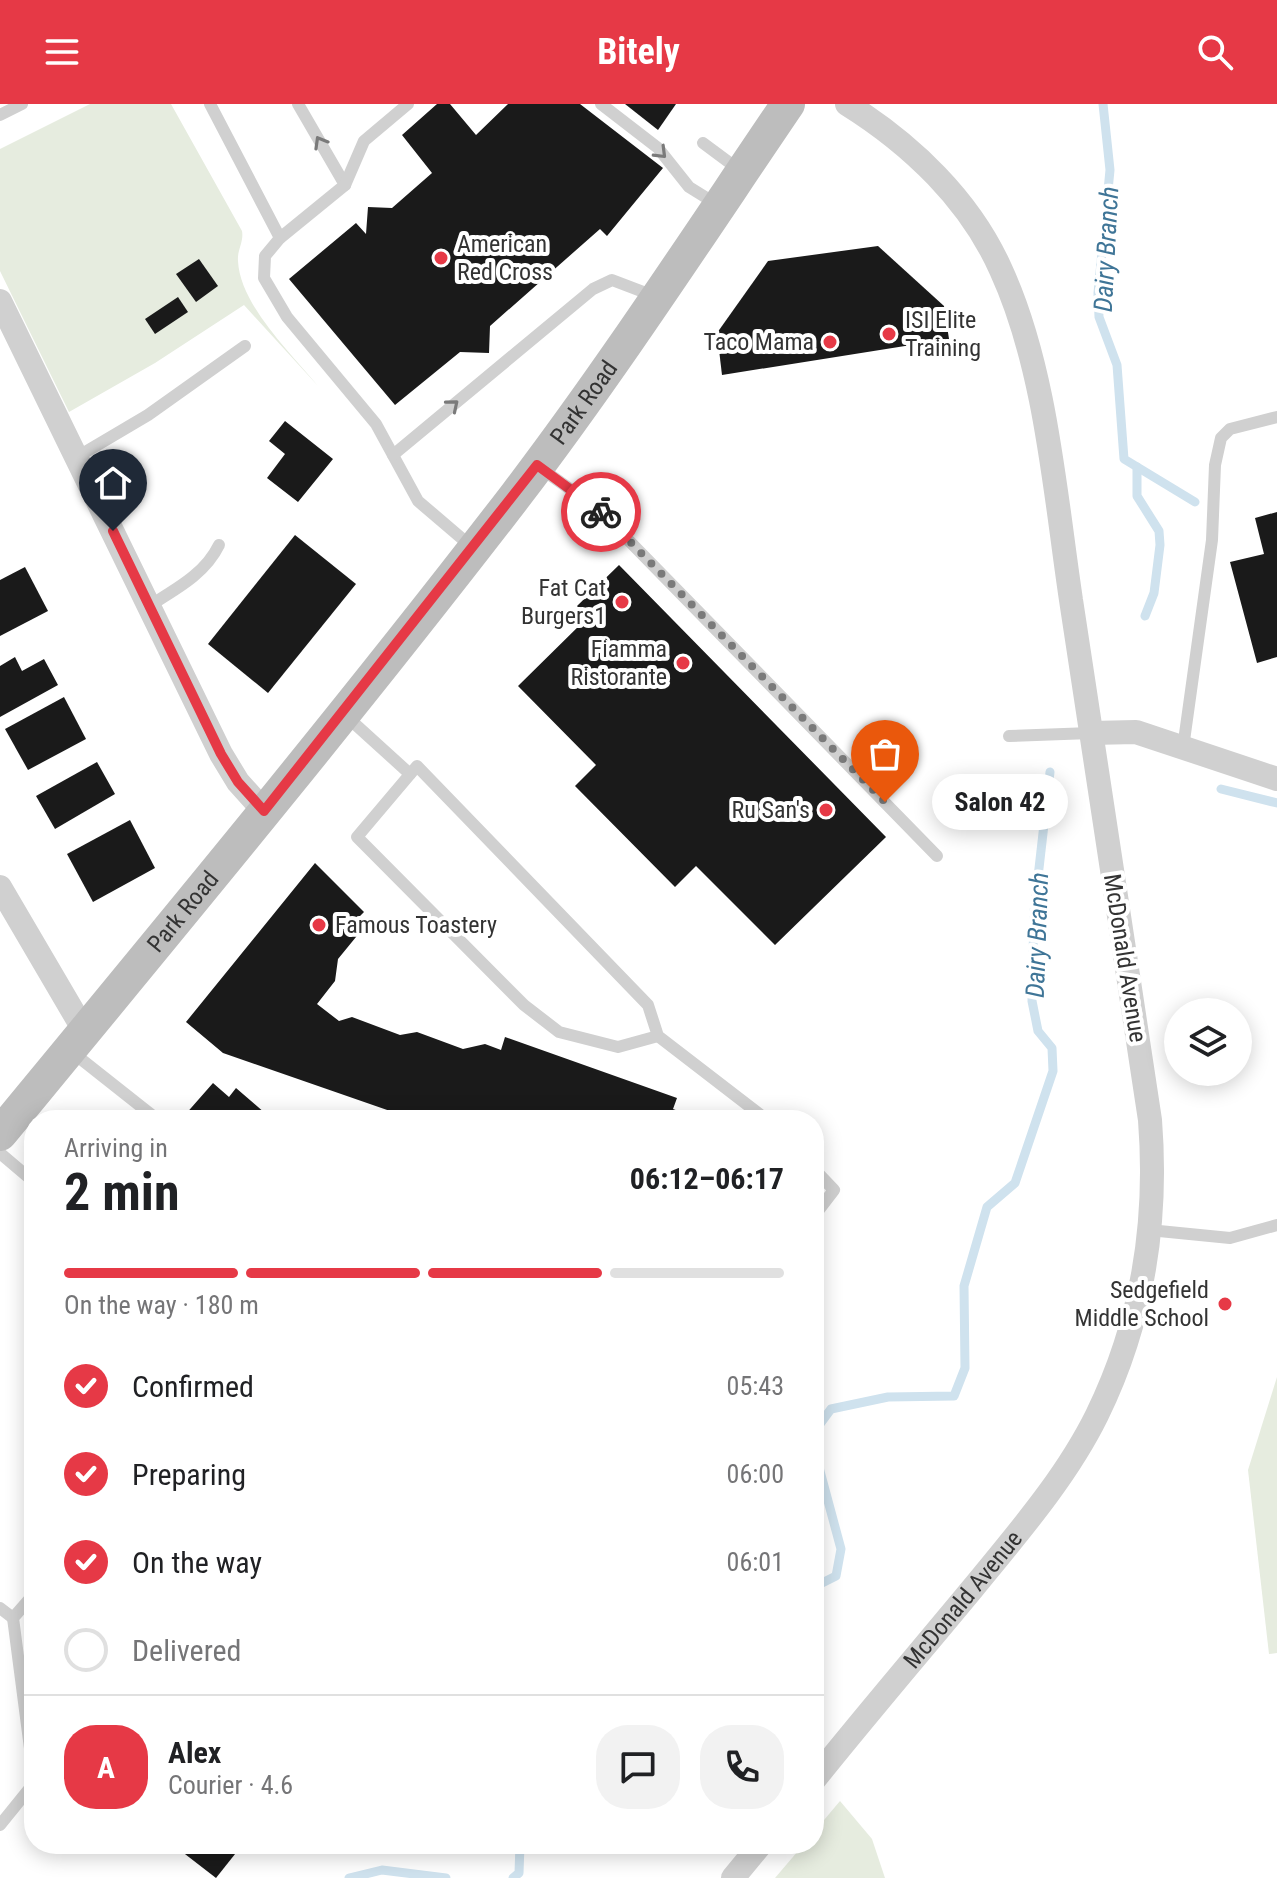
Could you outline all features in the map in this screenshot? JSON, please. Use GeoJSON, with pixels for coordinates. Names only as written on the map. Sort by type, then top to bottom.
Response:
{"type":"FeatureCollection","features":[{"type":"Feature","properties":{"kind":"street","name":"Park Road"},"geometry":{"type":"LineString","coordinates":[[0,1134],[264,811],[537,465],[658,297],[788,104]]}},
{"type":"Feature","properties":{"kind":"street","name":"McDonald Avenue"},"geometry":{"type":"LineString","coordinates":[[824,1768],[1001,1554],[1061,1474],[1096,1417],[1132,1325],[1147,1259],[1153,1189],[1150,1120],[1049,459],[1032,355],[1024,326],[988,243],[955,196],[915,154],[847,104]]}},
{"type":"Feature","properties":{"kind":"street"},"geometry":{"type":"LineString","coordinates":[[0,301],[221,754],[238,782],[264,811]]}},
{"type":"Feature","properties":{"kind":"street"},"geometry":{"type":"LineString","coordinates":[[1091,733],[1136,732],[1277,779]]}},
{"type":"Feature","properties":{"kind":"street"},"geometry":{"type":"LineString","coordinates":[[0,887],[77,1041]]}},
{"type":"Feature","properties":{"kind":"street"},"geometry":{"type":"LineString","coordinates":[[733,1878],[753,1854]]}},
{"type":"Feature","properties":{"kind":"lane"},"geometry":{"type":"LineString","coordinates":[[0,115],[22,104]]}},
{"type":"Feature","properties":{"kind":"lane"},"geometry":{"type":"LineString","coordinates":[[210,104],[280,238]]}},
{"type":"Feature","properties":{"kind":"lane"},"geometry":{"type":"LineString","coordinates":[[298,104],[345,185]]}},
{"type":"Feature","properties":{"kind":"lane"},"geometry":{"type":"LineString","coordinates":[[408,104],[364,141],[345,185],[280,238],[265,256],[264,278],[287,317],[376,424],[418,501],[473,548]]}},
{"type":"Feature","properties":{"kind":"lane"},"geometry":{"type":"LineString","coordinates":[[601,104],[658,148],[689,187],[720,206]]}},
{"type":"Feature","properties":{"kind":"lane"},"geometry":{"type":"LineString","coordinates":[[703,143],[742,172]]}},
{"type":"Feature","properties":{"kind":"lane"},"geometry":{"type":"LineString","coordinates":[[393,455],[593,289],[612,280],[658,297]]}},
{"type":"Feature","properties":{"kind":"lane"},"geometry":{"type":"LineString","coordinates":[[77,457],[148,415],[245,346]]}},
{"type":"Feature","properties":{"kind":"lane"},"geometry":{"type":"LineString","coordinates":[[1183,748],[1212,540],[1215,465],[1221,438],[1230,429],[1277,417]]}},
{"type":"Feature","properties":{"kind":"lane"},"geometry":{"type":"LineString","coordinates":[[537,465],[598,509],[937,856]]}},
{"type":"Feature","properties":{"kind":"lane"},"geometry":{"type":"LineString","coordinates":[[149,606],[186,583],[212,560],[219,545]]}},
{"type":"Feature","properties":{"kind":"lane"},"geometry":{"type":"LineString","coordinates":[[342,713],[410,774]]}},
{"type":"Feature","properties":{"kind":"lane"},"geometry":{"type":"LineString","coordinates":[[1009,736],[1091,733]]}},
{"type":"Feature","properties":{"kind":"lane"},"geometry":{"type":"LineString","coordinates":[[658,1036],[618,1047],[559,1032],[524,1005],[357,837],[417,766],[648,1005],[658,1036],[754,1110]]}},
{"type":"Feature","properties":{"kind":"lane"},"geometry":{"type":"LineString","coordinates":[[77,1041],[148,1110]]}},
{"type":"Feature","properties":{"kind":"lane"},"geometry":{"type":"LineString","coordinates":[[0,1153],[24,1173]]}},
{"type":"Feature","properties":{"kind":"lane"},"geometry":{"type":"LineString","coordinates":[[824,1180],[834,1190],[824,1203]]}},
{"type":"Feature","properties":{"kind":"lane"},"geometry":{"type":"LineString","coordinates":[[1149,1230],[1230,1238],[1277,1225]]}},
{"type":"Feature","properties":{"kind":"lane"},"geometry":{"type":"LineString","coordinates":[[13,1618],[24,1605]]}},
{"type":"Feature","properties":{"kind":"lane"},"geometry":{"type":"LineString","coordinates":[[0,1608],[13,1618],[24,1703]]}},
{"type":"Feature","properties":{"kind":"lane"},"geometry":{"type":"LineString","coordinates":[[0,1825],[24,1794]]}},
{"type":"Feature","properties":{"kind":"shaded area"},"geometry":{"type":"Polygon","coordinates":[[[90,104],[171,104],[242,231],[238,261],[248,294],[269,328],[318,386],[244,305],[155,363],[69,412],[0,271],[0,149],[90,104]]]}},
{"type":"Feature","properties":{"kind":"shaded area"},"geometry":{"type":"Polygon","coordinates":[[[1277,1377],[1277,1653],[1269,1654],[1248,1470],[1277,1377]]]}},
{"type":"Feature","properties":{"kind":"shaded area"},"geometry":{"type":"Polygon","coordinates":[[[840,1801],[872,1839],[885,1878],[775,1878],[795,1854],[824,1854],[824,1820],[840,1801]]]}},
{"type":"Feature","properties":{"kind":"building","name":"American Red Cross"},"geometry":{"type":"Polygon","coordinates":[[[437,104],[450,104],[476,135],[508,104],[580,104],[663,168],[607,236],[600,229],[490,326],[489,353],[460,352],[395,405],[289,279],[356,223],[366,234],[368,207],[392,208],[432,173],[402,135],[437,104]]]}},
{"type":"Feature","properties":{"kind":"building"},"geometry":{"type":"Polygon","coordinates":[[[625,104],[676,104],[658,130],[625,104]]]}},
{"type":"Feature","properties":{"kind":"building"},"geometry":{"type":"Polygon","coordinates":[[[878,246],[944,306],[949,339],[722,375],[717,333],[768,261],[878,246]]]}},
{"type":"Feature","properties":{"kind":"building"},"geometry":{"type":"Polygon","coordinates":[[[199,259],[218,286],[196,302],[176,274],[199,259]]]}},
{"type":"Feature","properties":{"kind":"building"},"geometry":{"type":"Polygon","coordinates":[[[178,297],[188,312],[155,334],[145,319],[178,297]]]}},
{"type":"Feature","properties":{"kind":"building"},"geometry":{"type":"Polygon","coordinates":[[[285,421],[333,459],[298,502],[267,478],[285,454],[269,441],[285,421]]]}},
{"type":"Feature","properties":{"kind":"building"},"geometry":{"type":"Polygon","coordinates":[[[1277,512],[1277,657],[1257,663],[1230,562],[1264,554],[1255,518],[1277,512]]]}},
{"type":"Feature","properties":{"kind":"building"},"geometry":{"type":"Polygon","coordinates":[[[295,535],[356,584],[268,693],[208,644],[295,535]]]}},
{"type":"Feature","properties":{"kind":"building"},"geometry":{"type":"Polygon","coordinates":[[[619,565],[886,837],[775,945],[696,866],[675,887],[575,786],[596,765],[518,686],[587,618],[577,606],[619,565]]]}},
{"type":"Feature","properties":{"kind":"building"},"geometry":{"type":"Polygon","coordinates":[[[25,567],[48,611],[0,636],[0,580],[25,567]]]}},
{"type":"Feature","properties":{"kind":"building"},"geometry":{"type":"Polygon","coordinates":[[[15,657],[22,671],[44,659],[58,685],[0,717],[0,666],[15,657]]]}},
{"type":"Feature","properties":{"kind":"building"},"geometry":{"type":"Polygon","coordinates":[[[64,697],[86,739],[28,770],[5,729],[64,697]]]}},
{"type":"Feature","properties":{"kind":"building"},"geometry":{"type":"Polygon","coordinates":[[[97,762],[115,794],[55,829],[36,796],[97,762]]]}},
{"type":"Feature","properties":{"kind":"building"},"geometry":{"type":"Polygon","coordinates":[[[130,820],[155,868],[93,902],[67,854],[130,820]]]}},
{"type":"Feature","properties":{"kind":"building"},"geometry":{"type":"Polygon","coordinates":[[[315,863],[364,912],[357,919],[365,926],[338,959],[335,981],[317,1004],[339,1021],[352,1017],[400,1035],[417,1032],[463,1049],[485,1044],[501,1050],[505,1037],[677,1098],[673,1109],[676,1110],[387,1110],[223,1053],[186,1022],[315,863]]]}},
{"type":"Feature","properties":{"kind":"building"},"geometry":{"type":"Polygon","coordinates":[[[213,1083],[229,1097],[236,1088],[261,1110],[189,1110],[213,1083]]]}},
{"type":"Feature","properties":{"kind":"building"},"geometry":{"type":"Polygon","coordinates":[[[185,1854],[235,1854],[216,1878],[185,1854]]]}},
{"type":"Feature","properties":{"kind":"waterway","name":"Dairy Branch"},"geometry":{"type":"LineString","coordinates":[[1103,104],[1110,170],[1098,293],[1099,317],[1117,365],[1124,459],[1195,502]]}},
{"type":"Feature","properties":{"kind":"waterway","name":"Dairy Branch"},"geometry":{"type":"LineString","coordinates":[[1137,467],[1137,496],[1159,531],[1160,545],[1154,593],[1145,616]]}},
{"type":"Feature","properties":{"kind":"waterway","name":"Dairy Branch"},"geometry":{"type":"LineString","coordinates":[[824,1418],[831,1409],[888,1397],[954,1396],[965,1368],[964,1286],[987,1207],[1015,1183],[1053,1071],[1052,1048],[1038,1031],[1032,1001],[1034,912],[1050,772]]}},
{"type":"Feature","properties":{"kind":"waterway"},"geometry":{"type":"LineString","coordinates":[[1221,789],[1277,803]]}},
{"type":"Feature","properties":{"kind":"waterway","name":"Dairy Branch"},"geometry":{"type":"LineString","coordinates":[[824,1486],[841,1549],[836,1576],[824,1582]]}},
{"type":"Feature","properties":{"kind":"waterway","name":"Dairy Branch"},"geometry":{"type":"LineString","coordinates":[[513,1878],[519,1873],[520,1854]]}},
{"type":"Feature","properties":{"kind":"waterway","name":"Dairy Branch"},"geometry":{"type":"LineString","coordinates":[[349,1878],[382,1870],[446,1878]]}},
{"type":"Feature","properties":{"kind":"way so far"},"geometry":{"type":"LineString","coordinates":[[601,512],[885,802]]}},
{"type":"Feature","properties":{"kind":"place","name":"American Red Cross"},"geometry":{"type":"Point","coordinates":[441,258]}},
{"type":"Feature","properties":{"kind":"place","name":"ISI Elite Training"},"geometry":{"type":"Point","coordinates":[889,334]}},
{"type":"Feature","properties":{"kind":"place","name":"Taco Mama"},"geometry":{"type":"Point","coordinates":[830,342]}},
{"type":"Feature","properties":{"kind":"place","name":"Fat Cat Burgers1"},"geometry":{"type":"Point","coordinates":[622,602]}},
{"type":"Feature","properties":{"kind":"place","name":"Fiamma Ristorante"},"geometry":{"type":"Point","coordinates":[683,663]}},
{"type":"Feature","properties":{"kind":"place","name":"Salon 42"},"geometry":{"type":"Point","coordinates":[885,802]}},
{"type":"Feature","properties":{"kind":"place","name":"Ru San's"},"geometry":{"type":"Point","coordinates":[826,810]}},
{"type":"Feature","properties":{"kind":"place","name":"Famous Toastery"},"geometry":{"type":"Point","coordinates":[319,925]}},
{"type":"Feature","properties":{"kind":"place","name":"Sedgefield Middle School"},"geometry":{"type":"Point","coordinates":[1225,1304]}},
{"type":"Feature","properties":{"kind":"route"},"geometry":{"type":"LineString","coordinates":[[113,531],[221,754],[238,782],[264,811],[537,465],[601,512]]}}]}
